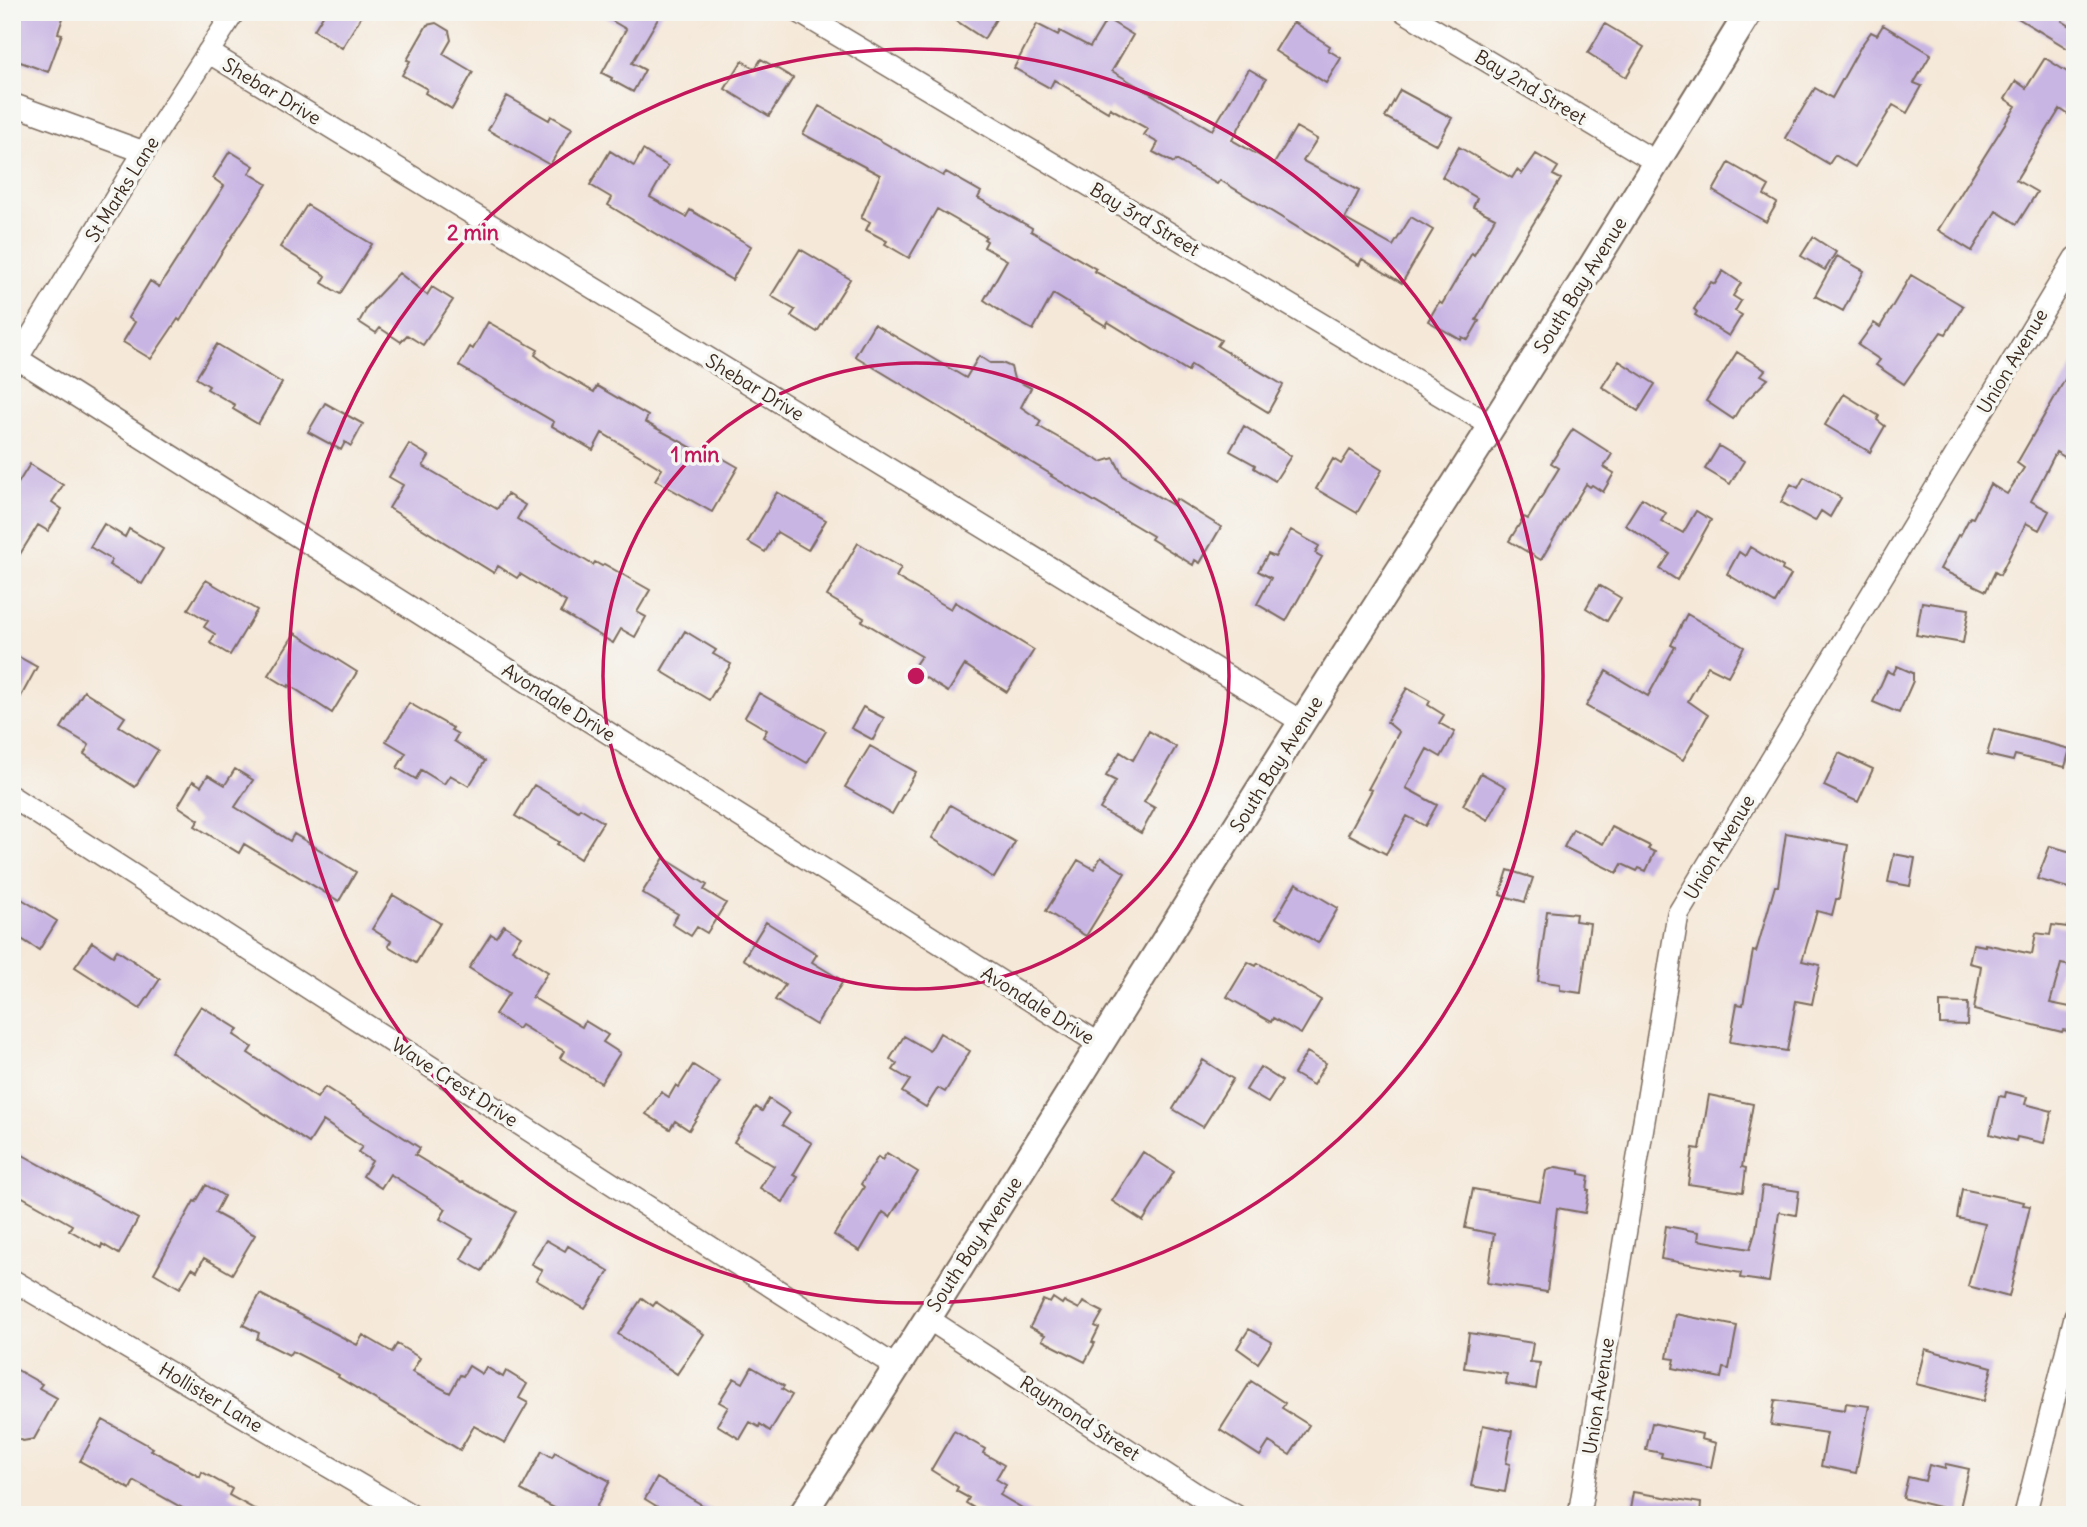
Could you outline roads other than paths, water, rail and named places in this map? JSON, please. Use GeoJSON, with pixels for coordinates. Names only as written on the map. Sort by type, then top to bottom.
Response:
{"type":"FeatureCollection","features":[{"type":"Feature","properties":{"kind":"street","name":"St Marks Lane"},"geometry":{"type":"LineString","coordinates":[[15,363],[144,152],[234,12]]}},
{"type":"Feature","properties":{"kind":"street","name":"Bay 3rd Street"},"geometry":{"type":"LineString","coordinates":[[799,12],[1492,426]]}},
{"type":"Feature","properties":{"kind":"street","name":"Bay 2nd Street"},"geometry":{"type":"LineString","coordinates":[[1405,12],[1656,162]]}},
{"type":"Feature","properties":{"kind":"street","name":"South Bay Avenue"},"geometry":{"type":"LineString","coordinates":[[802,1515],[898,1368],[927,1318],[1492,426],[1749,12]]}},
{"type":"Feature","properties":{"kind":"street","name":"Shebar Drive"},"geometry":{"type":"LineString","coordinates":[[208,52],[1303,722]]}},
{"type":"Feature","properties":{"kind":"street"},"geometry":{"type":"LineString","coordinates":[[12,104],[144,152]]}},
{"type":"Feature","properties":{"kind":"street","name":"Union Avenue"},"geometry":{"type":"LineString","coordinates":[[1579,1515],[1678,914],[2075,258]]}},
{"type":"Feature","properties":{"kind":"street","name":"Avondale Drive"},"geometry":{"type":"LineString","coordinates":[[15,363],[1101,1045]]}},
{"type":"Feature","properties":{"kind":"street","name":"Wave Crest Drive"},"geometry":{"type":"LineString","coordinates":[[12,797],[898,1368]]}},
{"type":"Feature","properties":{"kind":"street","name":"Hollister Lane"},"geometry":{"type":"LineString","coordinates":[[12,1280],[411,1515]]}},
{"type":"Feature","properties":{"kind":"street"},"geometry":{"type":"LineString","coordinates":[[2025,1515],[2066,1390],[2075,1317]]}},
{"type":"Feature","properties":{"kind":"street","name":"Raymond Street"},"geometry":{"type":"LineString","coordinates":[[927,1318],[1199,1496],[1235,1515]]}}]}
